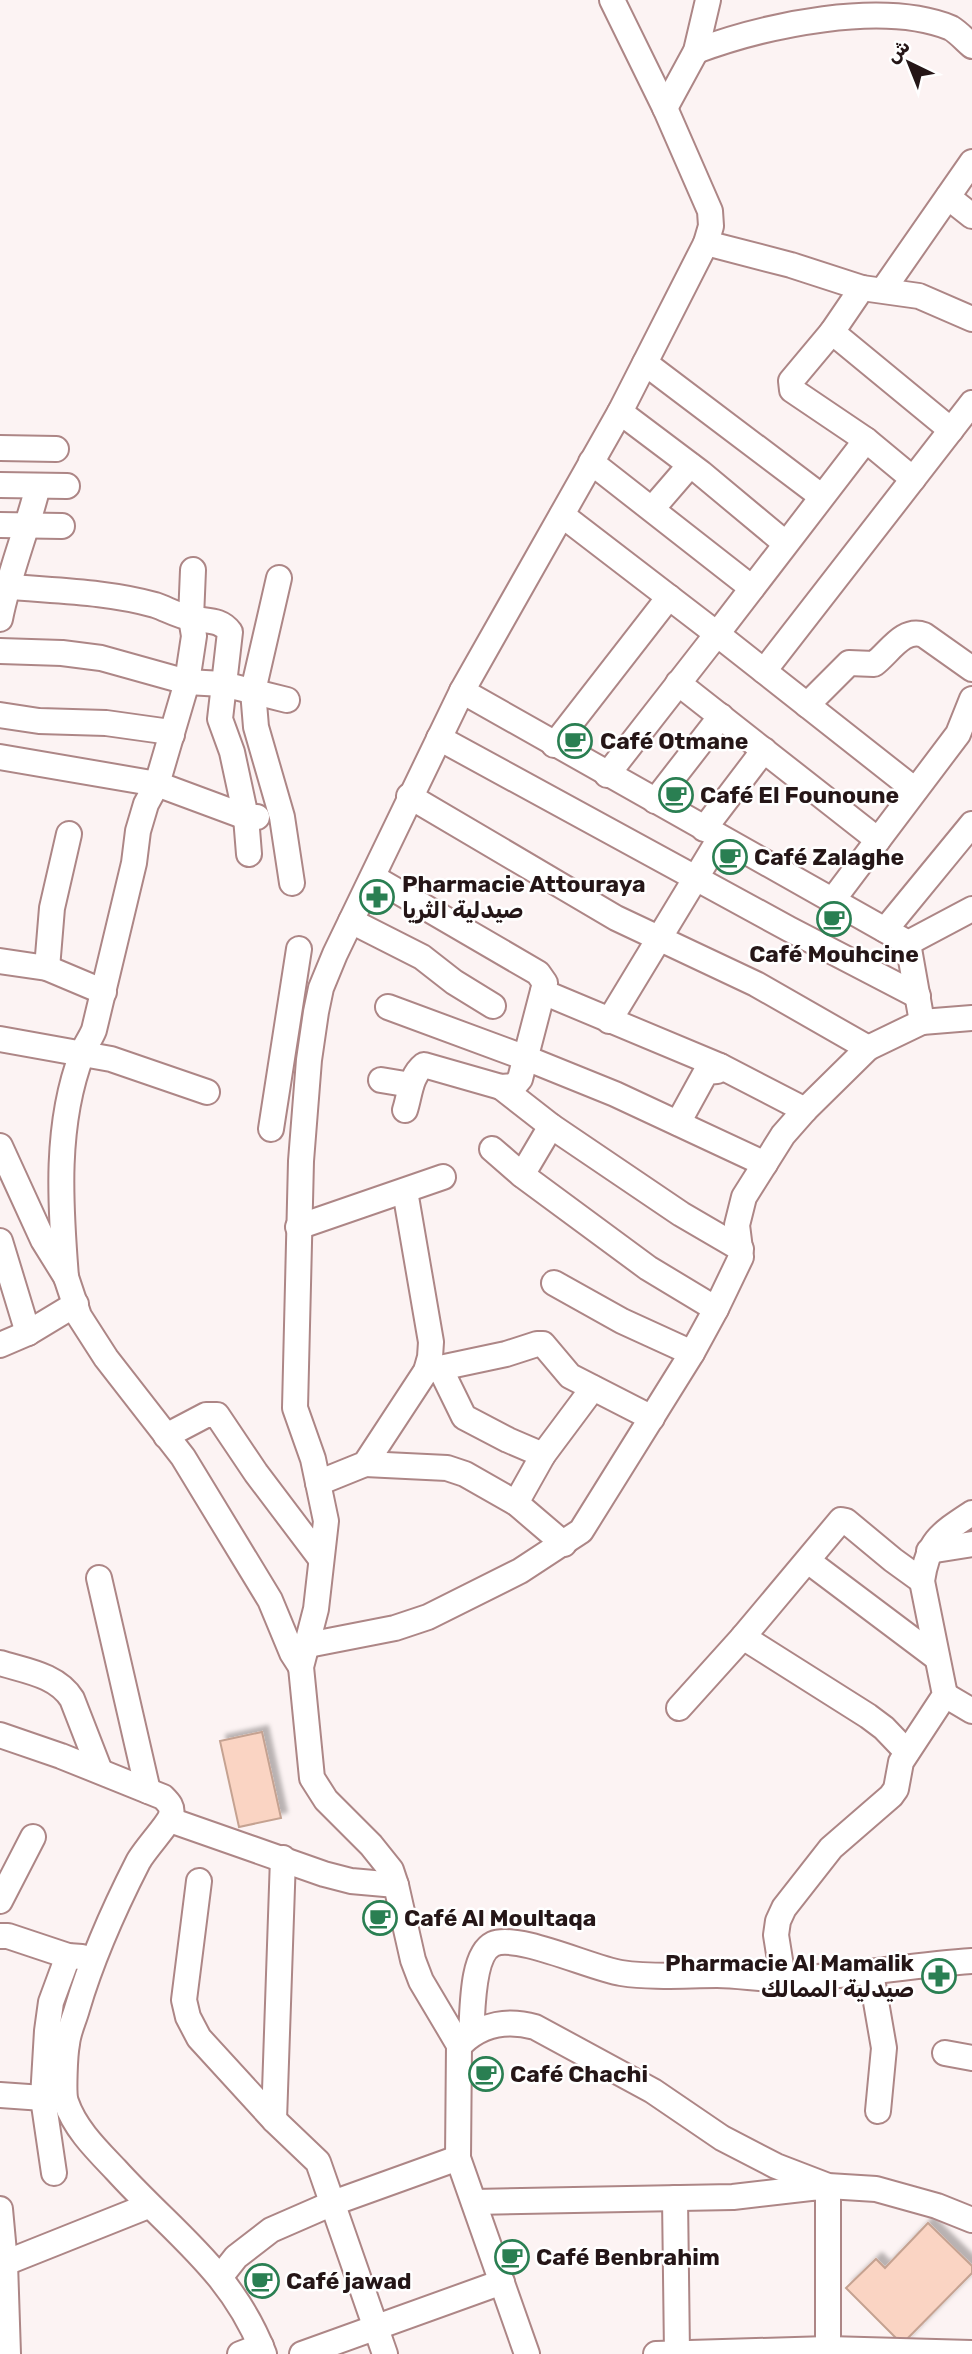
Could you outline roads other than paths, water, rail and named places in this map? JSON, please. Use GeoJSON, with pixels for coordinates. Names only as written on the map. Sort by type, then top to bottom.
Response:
{"type":"FeatureCollection","features":[{"type":"Feature","properties":{"kind":"street"},"geometry":{"type":"LineString","coordinates":[[665,108],[696,51],[708,0]]}},
{"type":"Feature","properties":{"kind":"street"},"geometry":{"type":"LineString","coordinates":[[465,2040],[417,1971],[397,1885],[384,1862],[371,1845],[326,1800],[312,1777],[304,1656],[316,1609],[326,1521],[318,1483],[295,1408],[299,1227],[309,1060],[321,988],[409,796],[462,691],[620,412],[706,243],[711,226],[710,211],[614,1]]}},
{"type":"Feature","properties":{"kind":"street"},"geometry":{"type":"LineString","coordinates":[[696,51],[751,31],[862,5],[898,11],[925,9],[972,46]]}},
{"type":"Feature","properties":{"kind":"street"},"geometry":{"type":"LineString","coordinates":[[913,479],[866,440],[792,390],[790,381],[872,289],[972,162]]}},
{"type":"Feature","properties":{"kind":"street"},"geometry":{"type":"LineString","coordinates":[[947,197],[972,216]]}},
{"type":"Feature","properties":{"kind":"street"},"geometry":{"type":"LineString","coordinates":[[706,243],[872,289],[919,296],[972,319]]}},
{"type":"Feature","properties":{"kind":"street"},"geometry":{"type":"LineString","coordinates":[[832,332],[951,430]]}},
{"type":"Feature","properties":{"kind":"street"},"geometry":{"type":"LineString","coordinates":[[645,363],[821,496]]}},
{"type":"Feature","properties":{"kind":"street"},"geometry":{"type":"LineString","coordinates":[[764,671],[972,403]]}},
{"type":"Feature","properties":{"kind":"street"},"geometry":{"type":"LineString","coordinates":[[620,412],[785,543]]}},
{"type":"Feature","properties":{"kind":"street"},"geometry":{"type":"LineString","coordinates":[[607,775],[866,440]]}},
{"type":"Feature","properties":{"kind":"street"},"geometry":{"type":"LineString","coordinates":[[0,448],[56,449]]}},
{"type":"Feature","properties":{"kind":"street"},"geometry":{"type":"LineString","coordinates":[[591,462],[752,588]]}},
{"type":"Feature","properties":{"kind":"street"},"geometry":{"type":"LineString","coordinates":[[652,509],[690,465]]}},
{"type":"Feature","properties":{"kind":"street"},"geometry":{"type":"LineString","coordinates":[[0,485],[67,486]]}},
{"type":"Feature","properties":{"kind":"street"},"geometry":{"type":"LineString","coordinates":[[0,619],[3,587],[28,527],[38,486]]}},
{"type":"Feature","properties":{"kind":"street"},"geometry":{"type":"LineString","coordinates":[[562,514],[915,790]]}},
{"type":"Feature","properties":{"kind":"street"},"geometry":{"type":"LineString","coordinates":[[0,525],[62,526]]}},
{"type":"Feature","properties":{"kind":"street"},"geometry":{"type":"LineString","coordinates":[[66,1277],[61,1159],[70,1097],[82,1052],[94,1030],[104,992],[134,863],[138,831],[146,804],[157,784],[187,682],[194,636],[191,618],[193,570]]}},
{"type":"Feature","properties":{"kind":"street"},"geometry":{"type":"LineString","coordinates":[[279,578],[253,691],[256,727],[282,817],[292,883]]}},
{"type":"Feature","properties":{"kind":"street"},"geometry":{"type":"LineString","coordinates":[[3,587],[61,589],[154,605],[191,618],[222,624],[230,632],[220,719],[232,752],[246,817],[249,854]]}},
{"type":"Feature","properties":{"kind":"street"},"geometry":{"type":"LineString","coordinates":[[554,745],[669,597]]}},
{"type":"Feature","properties":{"kind":"street"},"geometry":{"type":"LineString","coordinates":[[807,705],[849,663],[874,664],[907,634],[917,632],[924,635],[972,669]]}},
{"type":"Feature","properties":{"kind":"street"},"geometry":{"type":"LineString","coordinates":[[0,652],[62,653],[101,658],[187,682],[223,684],[287,700]]}},
{"type":"Feature","properties":{"kind":"street"},"geometry":{"type":"LineString","coordinates":[[678,683],[878,840]]}},
{"type":"Feature","properties":{"kind":"street"},"geometry":{"type":"LineString","coordinates":[[462,691],[908,943],[922,1022]]}},
{"type":"Feature","properties":{"kind":"street"},"geometry":{"type":"LineString","coordinates":[[832,901],[958,734],[972,699]]}},
{"type":"Feature","properties":{"kind":"street"},"geometry":{"type":"LineString","coordinates":[[0,715],[39,721],[106,723],[163,731],[172,735]]}},
{"type":"Feature","properties":{"kind":"street"},"geometry":{"type":"LineString","coordinates":[[655,802],[721,716]]}},
{"type":"Feature","properties":{"kind":"street"},"geometry":{"type":"LineString","coordinates":[[439,738],[918,996]]}},
{"type":"Feature","properties":{"kind":"street"},"geometry":{"type":"LineString","coordinates":[[609,1021],[695,878],[712,833],[764,750]]}},
{"type":"Feature","properties":{"kind":"street"},"geometry":{"type":"LineString","coordinates":[[0,757],[157,784],[246,817],[282,817]]}},
{"type":"Feature","properties":{"kind":"street"},"geometry":{"type":"LineString","coordinates":[[409,796],[616,918],[756,984],[867,1048]]}},
{"type":"Feature","properties":{"kind":"street"},"geometry":{"type":"LineString","coordinates":[[885,930],[972,824]]}},
{"type":"Feature","properties":{"kind":"street"},"geometry":{"type":"LineString","coordinates":[[47,968],[52,908],[69,834]]}},
{"type":"Feature","properties":{"kind":"street"},"geometry":{"type":"LineString","coordinates":[[373,877],[538,973],[545,983],[526,1058],[514,1086],[501,1087],[424,1065],[411,1085],[411,1094],[405,1110]]}},
{"type":"Feature","properties":{"kind":"street"},"geometry":{"type":"LineString","coordinates":[[908,943],[972,909]]}},
{"type":"Feature","properties":{"kind":"street"},"geometry":{"type":"LineString","coordinates":[[351,921],[422,957],[454,982],[493,1006]]}},
{"type":"Feature","properties":{"kind":"street"},"geometry":{"type":"LineString","coordinates":[[271,1129],[299,949]]}},
{"type":"Feature","properties":{"kind":"street"},"geometry":{"type":"LineString","coordinates":[[0,961],[47,968],[104,992]]}},
{"type":"Feature","properties":{"kind":"street"},"geometry":{"type":"LineString","coordinates":[[543,992],[720,1066],[805,1110]]}},
{"type":"Feature","properties":{"kind":"street"},"geometry":{"type":"LineString","coordinates":[[388,1007],[526,1058],[678,1123],[765,1164]]}},
{"type":"Feature","properties":{"kind":"street"},"geometry":{"type":"LineString","coordinates":[[0,1146],[43,1240],[66,1277],[79,1316],[106,1358],[183,1457],[270,1600],[292,1653],[304,1656],[428,1617],[520,1570],[575,1536],[586,1525],[692,1353],[716,1309],[741,1259],[737,1233],[744,1197],[783,1135],[867,1048],[922,1022],[972,1018]]}},
{"type":"Feature","properties":{"kind":"street"},"geometry":{"type":"LineString","coordinates":[[0,1039],[82,1052],[131,1065],[206,1092]]}},
{"type":"Feature","properties":{"kind":"street"},"geometry":{"type":"LineString","coordinates":[[474,1079],[487,1044]]}},
{"type":"Feature","properties":{"kind":"street"},"geometry":{"type":"LineString","coordinates":[[281,1055],[309,1060]]}},
{"type":"Feature","properties":{"kind":"street"},"geometry":{"type":"LineString","coordinates":[[678,1123],[706,1072],[717,1071],[720,1066]]}},
{"type":"Feature","properties":{"kind":"street"},"geometry":{"type":"LineString","coordinates":[[381,1080],[411,1085]]}},
{"type":"Feature","properties":{"kind":"street"},"geometry":{"type":"LineString","coordinates":[[501,1087],[551,1126],[681,1214],[741,1249]]}},
{"type":"Feature","properties":{"kind":"street"},"geometry":{"type":"LineString","coordinates":[[522,1175],[551,1126]]}},
{"type":"Feature","properties":{"kind":"street"},"geometry":{"type":"LineString","coordinates":[[492,1149],[522,1175],[648,1268],[716,1309]]}},
{"type":"Feature","properties":{"kind":"street"},"geometry":{"type":"LineString","coordinates":[[299,1227],[443,1177]]}},
{"type":"Feature","properties":{"kind":"street"},"geometry":{"type":"LineString","coordinates":[[405,1191],[431,1342],[433,1370],[464,1417],[543,1455]]}},
{"type":"Feature","properties":{"kind":"street"},"geometry":{"type":"LineString","coordinates":[[0,1241],[28,1333]]}},
{"type":"Feature","properties":{"kind":"street"},"geometry":{"type":"LineString","coordinates":[[554,1283],[622,1321],[692,1353]]}},
{"type":"Feature","properties":{"kind":"street"},"geometry":{"type":"LineString","coordinates":[[0,1345],[28,1333],[76,1304]]}},
{"type":"Feature","properties":{"kind":"street"},"geometry":{"type":"LineString","coordinates":[[365,1464],[433,1370],[506,1354],[537,1343],[543,1344],[570,1376],[652,1418]]}},
{"type":"Feature","properties":{"kind":"street"},"geometry":{"type":"LineString","coordinates":[[516,1503],[543,1455],[593,1388]]}},
{"type":"Feature","properties":{"kind":"street"},"geometry":{"type":"LineString","coordinates":[[166,1436],[206,1415],[217,1415],[321,1559]]}},
{"type":"Feature","properties":{"kind":"street"},"geometry":{"type":"LineString","coordinates":[[318,1483],[365,1464],[447,1468],[465,1474],[516,1503],[564,1544]]}},
{"type":"Feature","properties":{"kind":"street"},"geometry":{"type":"LineString","coordinates":[[783,1979],[776,1935],[781,1914],[831,1847],[891,1796],[896,1789],[900,1765],[945,1695],[922,1581],[929,1551],[944,1532],[972,1513]]}},
{"type":"Feature","properties":{"kind":"street"},"geometry":{"type":"LineString","coordinates":[[679,1708],[843,1520],[922,1581]]}},
{"type":"Feature","properties":{"kind":"street"},"geometry":{"type":"LineString","coordinates":[[929,1551],[972,1544]]}},
{"type":"Feature","properties":{"kind":"street"},"geometry":{"type":"LineString","coordinates":[[808,1561],[937,1658]]}},
{"type":"Feature","properties":{"kind":"street"},"geometry":{"type":"LineString","coordinates":[[99,1578],[148,1791]]}},
{"type":"Feature","properties":{"kind":"street"},"geometry":{"type":"LineString","coordinates":[[743,1637],[868,1716],[907,1752]]}},
{"type":"Feature","properties":{"kind":"street"},"geometry":{"type":"LineString","coordinates":[[0,1663],[52,1679],[67,1690],[100,1772]]}},
{"type":"Feature","properties":{"kind":"street"},"geometry":{"type":"LineString","coordinates":[[945,1695],[972,1711]]}},
{"type":"Feature","properties":{"kind":"street"},"geometry":{"type":"LineString","coordinates":[[0,1735],[148,1791],[170,1803],[170,1820],[151,1841],[139,1861],[94,1957],[67,2044],[65,2101],[87,2139],[148,2206],[221,2276],[245,2311],[255,2351]]}},
{"type":"Feature","properties":{"kind":"street"},"geometry":{"type":"LineString","coordinates":[[170,1820],[324,1874],[351,1881],[397,1885]]}},
{"type":"Feature","properties":{"kind":"street"},"geometry":{"type":"LineString","coordinates":[[0,1901],[33,1838]]}},
{"type":"Feature","properties":{"kind":"street"},"geometry":{"type":"LineString","coordinates":[[274,2120],[283,1858]]}},
{"type":"Feature","properties":{"kind":"street"},"geometry":{"type":"LineString","coordinates":[[199,1881],[184,2000],[188,2017],[199,2038],[274,2120],[318,2162],[385,2354]]}},
{"type":"Feature","properties":{"kind":"street"},"geometry":{"type":"LineString","coordinates":[[0,1936],[8,1936],[68,1956],[94,1957]]}},
{"type":"Feature","properties":{"kind":"street"},"geometry":{"type":"LineString","coordinates":[[527,2354],[458,2158],[465,2040],[480,1958],[489,1947],[499,1942],[528,1945],[621,1973],[783,1979],[871,1973],[972,1961]]}},
{"type":"Feature","properties":{"kind":"street"},"geometry":{"type":"LineString","coordinates":[[54,2174],[43,2098],[51,2002],[68,1956]]}},
{"type":"Feature","properties":{"kind":"street"},"geometry":{"type":"LineString","coordinates":[[871,1973],[884,2048],[878,2111]]}},
{"type":"Feature","properties":{"kind":"street"},"geometry":{"type":"LineString","coordinates":[[465,2040],[486,2026],[516,2023],[536,2027],[653,2091],[722,2138],[776,2166],[828,2186]]}},
{"type":"Feature","properties":{"kind":"street"},"geometry":{"type":"LineString","coordinates":[[946,2053],[972,2058]]}},
{"type":"Feature","properties":{"kind":"street"},"geometry":{"type":"LineString","coordinates":[[0,2095],[43,2098]]}},
{"type":"Feature","properties":{"kind":"street"},"geometry":{"type":"LineString","coordinates":[[221,2276],[236,2258],[271,2230],[333,2203],[458,2158]]}},
{"type":"Feature","properties":{"kind":"street"},"geometry":{"type":"LineString","coordinates":[[828,2186],[828,2349]]}},
{"type":"Feature","properties":{"kind":"street"},"geometry":{"type":"LineString","coordinates":[[474,2202],[733,2197],[828,2186],[876,2189],[937,2206],[972,2220]]}},
{"type":"Feature","properties":{"kind":"street"},"geometry":{"type":"LineString","coordinates":[[675,2198],[667,2353],[828,2349],[972,2353]]}},
{"type":"Feature","properties":{"kind":"street"},"geometry":{"type":"LineString","coordinates":[[5,2263],[148,2206]]}},
{"type":"Feature","properties":{"kind":"street"},"geometry":{"type":"LineString","coordinates":[[0,2209],[8,2354]]}},
{"type":"Feature","properties":{"kind":"street"},"geometry":{"type":"LineString","coordinates":[[302,2354],[502,2282]]}},
{"type":"Feature","properties":{"kind":"place","name":"Café Otmane"},"geometry":{"type":"Point","coordinates":[575,741]}},
{"type":"Feature","properties":{"kind":"place","name":"Café El Founoune"},"geometry":{"type":"Point","coordinates":[676,795]}},
{"type":"Feature","properties":{"kind":"place","name":"Café Zalaghe"},"geometry":{"type":"Point","coordinates":[730,857]}},
{"type":"Feature","properties":{"kind":"place","name":"Pharmacie Attouraya صيدلية الثريا"},"geometry":{"type":"Point","coordinates":[377,897]}},
{"type":"Feature","properties":{"kind":"place","name":"Café Mouhcine"},"geometry":{"type":"Point","coordinates":[834,919]}},
{"type":"Feature","properties":{"kind":"place","name":"Café Al Moultaqa"},"geometry":{"type":"Point","coordinates":[380,1918]}},
{"type":"Feature","properties":{"kind":"place","name":"Pharmacie Al Mamalik صيدلية الممالك"},"geometry":{"type":"Point","coordinates":[939,1976]}},
{"type":"Feature","properties":{"kind":"place","name":"Café Chachi"},"geometry":{"type":"Point","coordinates":[486,2074]}},
{"type":"Feature","properties":{"kind":"place","name":"Café Benbrahim"},"geometry":{"type":"Point","coordinates":[512,2257]}},
{"type":"Feature","properties":{"kind":"place","name":"Café jawad"},"geometry":{"type":"Point","coordinates":[262,2281]}}]}
